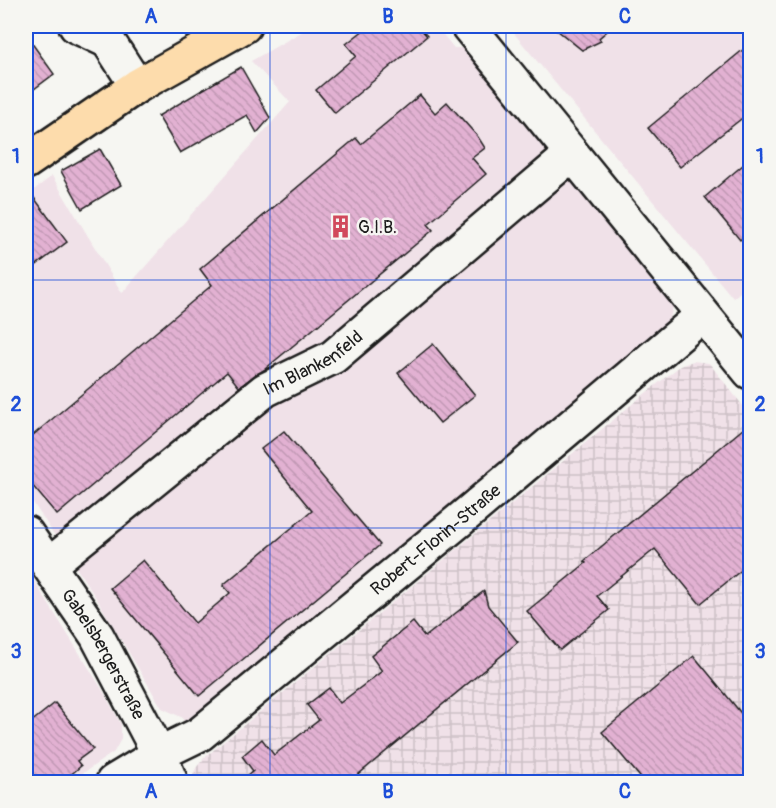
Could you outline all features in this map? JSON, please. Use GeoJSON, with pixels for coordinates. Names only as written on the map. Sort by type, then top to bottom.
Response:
{"type":"FeatureCollection","features":[{"type":"Feature","properties":{"kind":"main road"},"geometry":{"type":"LineString","coordinates":[[26,162],[137,86],[244,26]]}},
{"type":"Feature","properties":{"kind":"street"},"geometry":{"type":"LineString","coordinates":[[76,26],[108,33],[137,86]]}},
{"type":"Feature","properties":{"kind":"street"},"geometry":{"type":"LineString","coordinates":[[468,26],[750,372]]}},
{"type":"Feature","properties":{"kind":"street","name":"Im Blankenfeld"},"geometry":{"type":"LineString","coordinates":[[49,566],[265,390],[333,357],[573,154]]}},
{"type":"Feature","properties":{"kind":"street","name":"Robert-Florin-Straße"},"geometry":{"type":"LineString","coordinates":[[113,783],[165,768],[200,734],[703,315]]}},
{"type":"Feature","properties":{"kind":"street","name":"Gabelsbergerstraße"},"geometry":{"type":"LineString","coordinates":[[26,533],[97,636],[165,768]]}},
{"type":"Feature","properties":{"kind":"shaded area"},"geometry":{"type":"Polygon","coordinates":[[[312,26],[436,26],[454,48],[469,48],[673,297],[673,307],[663,330],[207,714],[184,725],[183,718],[162,708],[98,601],[26,492],[26,196],[52,176],[122,293],[290,102],[251,61],[312,26]]]}},
{"type":"Feature","properties":{"kind":"shaded area"},"geometry":{"type":"Polygon","coordinates":[[[508,26],[750,26],[750,284],[733,298],[508,26]]]}},
{"type":"Feature","properties":{"kind":"shaded area"},"geometry":{"type":"Polygon","coordinates":[[[693,361],[709,363],[747,411],[750,409],[750,782],[195,782],[193,774],[204,758],[642,396],[680,366],[693,361]]]}},
{"type":"Feature","properties":{"kind":"shaded area"},"geometry":{"type":"Polygon","coordinates":[[[26,568],[102,689],[121,724],[121,739],[114,752],[70,782],[26,782],[26,568]]]}},
{"type":"Feature","properties":{"kind":"building"},"geometry":{"type":"Polygon","coordinates":[[[369,26],[418,26],[427,36],[335,113],[316,90],[356,56],[346,44],[369,26]]]}},
{"type":"Feature","properties":{"kind":"building"},"geometry":{"type":"Polygon","coordinates":[[[552,26],[613,26],[599,38],[601,41],[582,50],[552,26]]]}},
{"type":"Feature","properties":{"kind":"building"},"geometry":{"type":"Polygon","coordinates":[[[26,35],[54,74],[26,95],[26,35]]]}},
{"type":"Feature","properties":{"kind":"building"},"geometry":{"type":"Polygon","coordinates":[[[750,44],[750,112],[680,167],[648,128],[750,44]]]}},
{"type":"Feature","properties":{"kind":"building"},"geometry":{"type":"Polygon","coordinates":[[[241,67],[270,118],[257,133],[247,115],[180,153],[158,116],[241,67]]]}},
{"type":"Feature","properties":{"kind":"building","name":"G.I.B."},"geometry":{"type":"Polygon","coordinates":[[[420,95],[435,113],[447,102],[478,137],[485,148],[472,158],[486,174],[428,224],[433,230],[265,369],[239,387],[227,372],[57,515],[26,478],[26,441],[212,285],[200,269],[356,138],[361,144],[420,95]]]}},
{"type":"Feature","properties":{"kind":"building"},"geometry":{"type":"Polygon","coordinates":[[[100,149],[121,185],[82,209],[61,171],[100,149]]]}},
{"type":"Feature","properties":{"kind":"building"},"geometry":{"type":"Polygon","coordinates":[[[750,159],[750,231],[740,240],[705,197],[750,159]]]}},
{"type":"Feature","properties":{"kind":"building"},"geometry":{"type":"Polygon","coordinates":[[[26,187],[67,242],[26,273],[26,187]]]}},
{"type":"Feature","properties":{"kind":"building"},"geometry":{"type":"Polygon","coordinates":[[[433,344],[475,395],[440,423],[398,373],[433,344]]]}},
{"type":"Feature","properties":{"kind":"building"},"geometry":{"type":"Polygon","coordinates":[[[750,423],[750,563],[700,604],[655,549],[597,596],[609,610],[560,650],[527,611],[750,423]]]}},
{"type":"Feature","properties":{"kind":"building"},"geometry":{"type":"Polygon","coordinates":[[[284,431],[380,545],[199,696],[110,588],[143,560],[195,623],[230,593],[223,585],[312,511],[261,449],[284,431]]]}},
{"type":"Feature","properties":{"kind":"building"},"geometry":{"type":"Polygon","coordinates":[[[484,591],[488,606],[518,642],[348,783],[238,783],[253,771],[242,756],[262,739],[274,755],[319,720],[307,705],[329,688],[340,703],[382,671],[371,656],[413,622],[425,637],[484,591]]]}},
{"type":"Feature","properties":{"kind":"building"},"geometry":{"type":"Polygon","coordinates":[[[694,656],[750,724],[750,783],[645,783],[602,732],[694,656]]]}},
{"type":"Feature","properties":{"kind":"building"},"geometry":{"type":"Polygon","coordinates":[[[55,703],[93,749],[77,761],[81,766],[61,783],[26,783],[26,726],[55,703]]]}},
{"type":"Feature","properties":{"kind":"place","name":"G.I.B."},"geometry":{"type":"Point","coordinates":[340,227]}}]}
